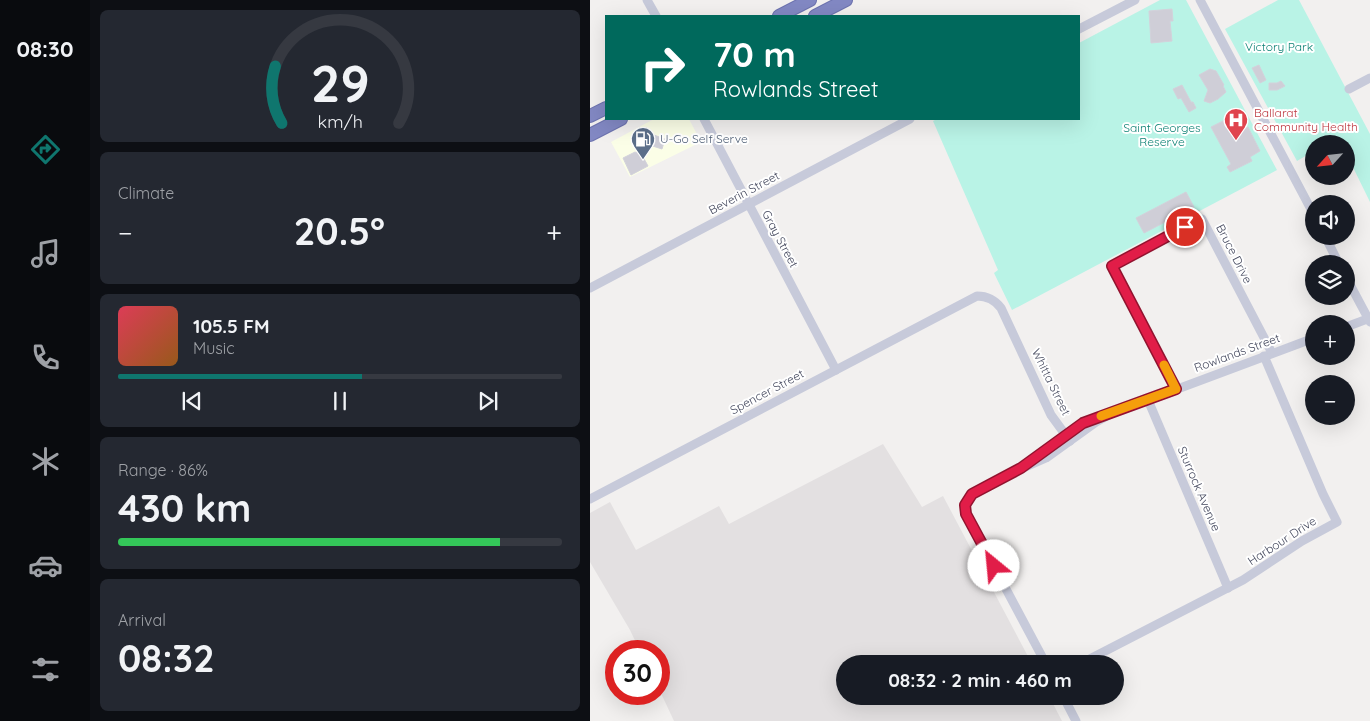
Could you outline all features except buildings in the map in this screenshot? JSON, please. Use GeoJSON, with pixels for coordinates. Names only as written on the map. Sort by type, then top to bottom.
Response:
{"type":"FeatureCollection","features":[{"type":"Feature","properties":{"kind":"highway"},"geometry":{"type":"LineString","coordinates":[[782,15],[810,0]]}},
{"type":"Feature","properties":{"kind":"highway"},"geometry":{"type":"LineString","coordinates":[[817,15],[846,0]]}},
{"type":"Feature","properties":{"kind":"highway"},"geometry":{"type":"LineString","coordinates":[[590,116],[605,108]]}},
{"type":"Feature","properties":{"kind":"highway"},"geometry":{"type":"LineString","coordinates":[[590,135],[619,120]]}},
{"type":"Feature","properties":{"kind":"street"},"geometry":{"type":"LineString","coordinates":[[647,0],[655,15]]}},
{"type":"Feature","properties":{"kind":"street"},"geometry":{"type":"LineString","coordinates":[[1080,28],[1134,0]]}},
{"type":"Feature","properties":{"kind":"street"},"geometry":{"type":"LineString","coordinates":[[1200,0],[1305,198]]}},
{"type":"Feature","properties":{"kind":"street"},"geometry":{"type":"LineString","coordinates":[[1349,89],[1370,78]]}},
{"type":"Feature","properties":{"kind":"street","name":"Gray Street"},"geometry":{"type":"LineString","coordinates":[[705,120],[836,370]]}},
{"type":"Feature","properties":{"kind":"street","name":"Beverin Street"},"geometry":{"type":"LineString","coordinates":[[590,288],[908,120]]}},
{"type":"Feature","properties":{"kind":"street","name":"Bruce Drive"},"geometry":{"type":"LineString","coordinates":[[1176,389],[1112,266],[1202,219],[1268,355]]}},
{"type":"Feature","properties":{"kind":"street"},"geometry":{"type":"LineString","coordinates":[[1355,293],[1369,319],[1355,323]]}},
{"type":"Feature","properties":{"kind":"street","name":"Spencer Street"},"geometry":{"type":"LineString","coordinates":[[590,499],[954,307],[982,298]]}},
{"type":"Feature","properties":{"kind":"street","name":"Whitta Street"},"geometry":{"type":"LineString","coordinates":[[982,298],[998,312],[1044,413],[1065,438]]}},
{"type":"Feature","properties":{"kind":"street","name":"Rowlands Street"},"geometry":{"type":"LineString","coordinates":[[1041,655],[966,514],[967,496],[1049,451],[1086,421],[1305,341]]}},
{"type":"Feature","properties":{"kind":"street","name":"Harbour Drive"},"geometry":{"type":"LineString","coordinates":[[1098,655],[1248,577],[1302,541],[1337,522],[1323,494],[1268,355]]}},
{"type":"Feature","properties":{"kind":"street","name":"Sturrock Avenue"},"geometry":{"type":"LineString","coordinates":[[1148,400],[1228,588]]}},
{"type":"Feature","properties":{"kind":"street"},"geometry":{"type":"LineString","coordinates":[[1068,705],[1076,721]]}},
{"type":"Feature","properties":{"kind":"shaded area","name":"U-Go Self Serve"},"geometry":{"type":"Polygon","coordinates":[[[652,120],[690,120],[701,142],[630,177],[611,142],[652,120]]]}},
{"type":"Feature","properties":{"kind":"shaded area"},"geometry":{"type":"Polygon","coordinates":[[[883,444],[922,507],[943,496],[1027,655],[836,655],[836,705],[1054,705],[1062,721],[674,721],[666,705],[670,705],[670,640],[635,640],[590,562],[590,513],[610,502],[636,550],[719,506],[729,524],[883,444]]]}},
{"type":"Feature","properties":{"kind":"green space","name":"Saint Georges Reserve"},"geometry":{"type":"Polygon","coordinates":[[[1160,0],[1186,0],[1277,170],[1012,310],[994,273],[998,270],[933,121],[1080,120],[1080,42],[1160,0]]]}},
{"type":"Feature","properties":{"kind":"green space","name":"Victory Park"},"geometry":{"type":"Polygon","coordinates":[[[1278,0],[1299,0],[1370,134],[1370,202],[1355,171],[1355,135],[1305,135],[1305,156],[1297,161],[1225,29],[1278,0]]]}},
{"type":"Feature","properties":{"kind":"slow traffic"},"geometry":{"type":"LineString","coordinates":[[1101,416],[1176,389],[1164,365]]}},
{"type":"Feature","properties":{"kind":"place","name":"Ballarat Community Health"},"geometry":{"type":"Point","coordinates":[1236,141]}},
{"type":"Feature","properties":{"kind":"place","name":"U-Go Self Serve"},"geometry":{"type":"Point","coordinates":[643,160]}},
{"type":"Feature","properties":{"kind":"route"},"geometry":{"type":"LineString","coordinates":[[994,566],[966,514],[965,505],[970,496],[1021,468],[1083,423],[1176,389],[1112,266],[1185,227]]}}]}
